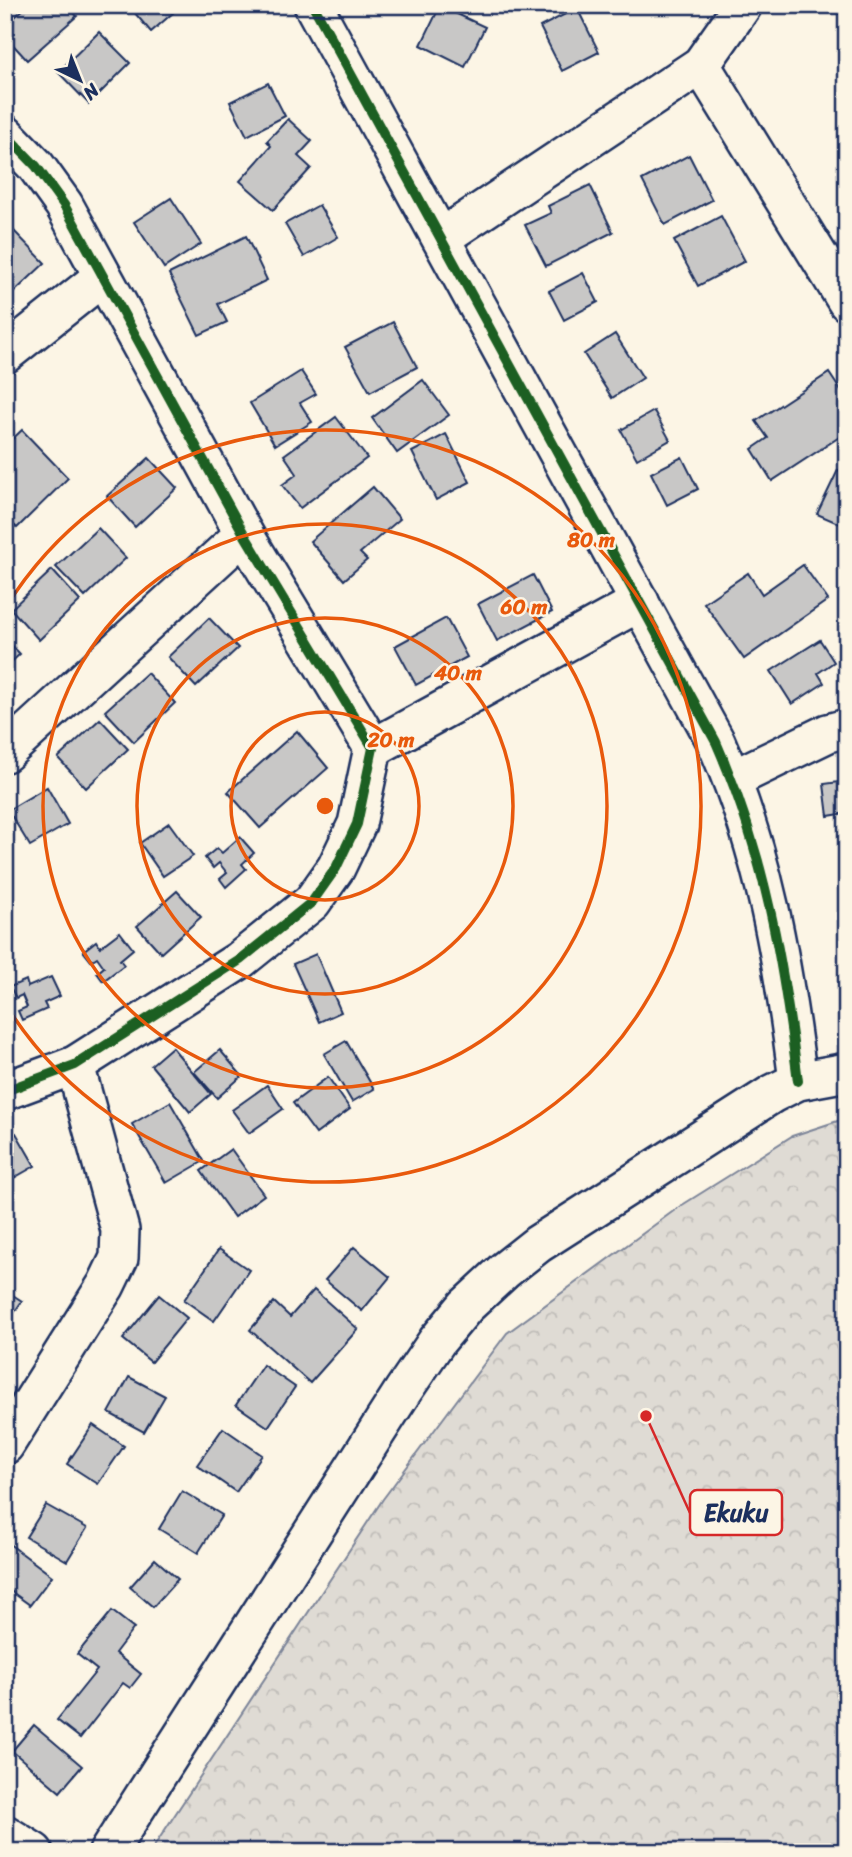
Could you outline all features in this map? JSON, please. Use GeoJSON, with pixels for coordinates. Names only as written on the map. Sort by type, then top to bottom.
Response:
{"type":"FeatureCollection","features":[{"type":"Feature","properties":{"kind":"street"},"geometry":{"type":"LineString","coordinates":[[313,5],[716,742],[733,779],[751,827],[776,929],[798,1081]]}},
{"type":"Feature","properties":{"kind":"street"},"geometry":{"type":"LineString","coordinates":[[441,238],[701,65],[743,5]]}},
{"type":"Feature","properties":{"kind":"street"},"geometry":{"type":"LineString","coordinates":[[701,65],[847,302]]}},
{"type":"Feature","properties":{"kind":"street"},"geometry":{"type":"LineString","coordinates":[[5,134],[36,166],[64,205],[244,534],[373,748],[357,824],[337,868],[312,902],[240,960],[75,1065],[5,1091]]}},
{"type":"Feature","properties":{"kind":"street"},"geometry":{"type":"LineString","coordinates":[[5,354],[102,277]]}},
{"type":"Feature","properties":{"kind":"street"},"geometry":{"type":"LineString","coordinates":[[5,752],[244,534]]}},
{"type":"Feature","properties":{"kind":"street"},"geometry":{"type":"LineString","coordinates":[[373,748],[640,602]]}},
{"type":"Feature","properties":{"kind":"street"},"geometry":{"type":"LineString","coordinates":[[733,779],[828,733],[847,727]]}},
{"type":"Feature","properties":{"kind":"street"},"geometry":{"type":"LineString","coordinates":[[5,1445],[106,1284],[119,1258],[120,1230],[75,1065]]}},
{"type":"Feature","properties":{"kind":"street"},"geometry":{"type":"LineString","coordinates":[[108,1852],[403,1391],[437,1341],[466,1306],[537,1244],[754,1105],[798,1081],[847,1072]]}},
{"type":"Feature","properties":{"kind":"street"},"geometry":{"type":"LineString","coordinates":[[5,1834],[34,1852]]}},
{"type":"Feature","properties":{"kind":"green space"},"geometry":{"type":"Polygon","coordinates":[[[847,1118],[847,1852],[159,1852],[153,1848],[383,1499],[507,1333],[679,1207],[792,1136],[847,1118]]]}},
{"type":"Feature","properties":{"kind":"building"},"geometry":{"type":"Polygon","coordinates":[[[28,5],[67,5],[77,16],[27,60],[5,36],[5,26],[28,5]]]}},
{"type":"Feature","properties":{"kind":"building"},"geometry":{"type":"Polygon","coordinates":[[[128,5],[182,5],[151,32],[128,5]]]}},
{"type":"Feature","properties":{"kind":"building"},"geometry":{"type":"Polygon","coordinates":[[[807,5],[847,5],[847,16],[807,5]]]}},
{"type":"Feature","properties":{"kind":"building"},"geometry":{"type":"Polygon","coordinates":[[[440,6],[485,27],[465,67],[421,45],[440,6]]]}},
{"type":"Feature","properties":{"kind":"building"},"geometry":{"type":"Polygon","coordinates":[[[577,8],[599,52],[562,71],[540,27],[577,8]]]}},
{"type":"Feature","properties":{"kind":"building"},"geometry":{"type":"Polygon","coordinates":[[[99,32],[130,63],[89,104],[58,72],[99,32]]]}},
{"type":"Feature","properties":{"kind":"building"},"geometry":{"type":"Polygon","coordinates":[[[268,83],[285,116],[247,136],[230,102],[268,83]]]}},
{"type":"Feature","properties":{"kind":"building"},"geometry":{"type":"Polygon","coordinates":[[[288,119],[312,141],[298,156],[311,168],[273,210],[240,181],[271,146],[267,141],[288,119]]]}},
{"type":"Feature","properties":{"kind":"building"},"geometry":{"type":"Polygon","coordinates":[[[689,155],[712,200],[665,225],[642,180],[689,155]]]}},
{"type":"Feature","properties":{"kind":"building"},"geometry":{"type":"Polygon","coordinates":[[[590,185],[613,232],[546,266],[525,225],[551,213],[548,206],[590,185]]]}},
{"type":"Feature","properties":{"kind":"building"},"geometry":{"type":"Polygon","coordinates":[[[171,198],[201,244],[164,268],[134,222],[171,198]]]}},
{"type":"Feature","properties":{"kind":"building"},"geometry":{"type":"Polygon","coordinates":[[[319,205],[338,237],[304,257],[285,224],[319,205]]]}},
{"type":"Feature","properties":{"kind":"building"},"geometry":{"type":"Polygon","coordinates":[[[721,216],[745,261],[698,286],[674,241],[721,216]]]}},
{"type":"Feature","properties":{"kind":"building"},"geometry":{"type":"Polygon","coordinates":[[[14,231],[45,263],[11,295],[5,289],[5,239],[14,231]]]}},
{"type":"Feature","properties":{"kind":"building"},"geometry":{"type":"Polygon","coordinates":[[[246,236],[267,280],[218,304],[227,322],[199,335],[169,274],[246,236]]]}},
{"type":"Feature","properties":{"kind":"building"},"geometry":{"type":"Polygon","coordinates":[[[583,273],[598,302],[564,320],[549,291],[583,273]]]}},
{"type":"Feature","properties":{"kind":"building"},"geometry":{"type":"Polygon","coordinates":[[[393,322],[417,367],[370,392],[345,347],[393,322]]]}},
{"type":"Feature","properties":{"kind":"building"},"geometry":{"type":"Polygon","coordinates":[[[615,334],[643,378],[612,398],[584,354],[615,334]]]}},
{"type":"Feature","properties":{"kind":"building"},"geometry":{"type":"Polygon","coordinates":[[[301,371],[316,394],[300,403],[312,422],[275,445],[250,403],[301,371]]]}},
{"type":"Feature","properties":{"kind":"building"},"geometry":{"type":"Polygon","coordinates":[[[829,373],[847,400],[847,432],[772,481],[752,449],[768,438],[756,421],[829,373]]]}},
{"type":"Feature","properties":{"kind":"building"},"geometry":{"type":"Polygon","coordinates":[[[423,380],[449,415],[397,453],[372,418],[423,380]]]}},
{"type":"Feature","properties":{"kind":"building"},"geometry":{"type":"Polygon","coordinates":[[[654,411],[670,440],[637,459],[621,430],[654,411]]]}},
{"type":"Feature","properties":{"kind":"building"},"geometry":{"type":"Polygon","coordinates":[[[336,417],[367,458],[300,508],[282,485],[297,474],[284,455],[336,417]]]}},
{"type":"Feature","properties":{"kind":"building"},"geometry":{"type":"Polygon","coordinates":[[[22,430],[68,478],[17,528],[5,516],[5,446],[22,430]]]}},
{"type":"Feature","properties":{"kind":"building"},"geometry":{"type":"Polygon","coordinates":[[[446,434],[470,482],[436,500],[412,452],[446,434]]]}},
{"type":"Feature","properties":{"kind":"building"},"geometry":{"type":"Polygon","coordinates":[[[682,457],[698,489],[667,505],[651,473],[682,457]]]}},
{"type":"Feature","properties":{"kind":"building"},"geometry":{"type":"Polygon","coordinates":[[[149,458],[177,488],[135,527],[107,496],[149,458]]]}},
{"type":"Feature","properties":{"kind":"building"},"geometry":{"type":"Polygon","coordinates":[[[838,470],[847,474],[847,527],[817,514],[838,470]]]}},
{"type":"Feature","properties":{"kind":"building"},"geometry":{"type":"Polygon","coordinates":[[[373,487],[400,519],[360,553],[367,560],[344,580],[310,541],[373,487]]]}},
{"type":"Feature","properties":{"kind":"building"},"geometry":{"type":"Polygon","coordinates":[[[98,528],[126,558],[85,597],[56,567],[98,528]]]}},
{"type":"Feature","properties":{"kind":"building"},"geometry":{"type":"Polygon","coordinates":[[[803,565],[828,600],[744,659],[704,603],[748,573],[762,594],[803,565]]]}},
{"type":"Feature","properties":{"kind":"building"},"geometry":{"type":"Polygon","coordinates":[[[52,570],[80,601],[39,640],[11,609],[52,570]]]}},
{"type":"Feature","properties":{"kind":"building"},"geometry":{"type":"Polygon","coordinates":[[[533,575],[552,612],[497,641],[478,604],[533,575]]]}},
{"type":"Feature","properties":{"kind":"building"},"geometry":{"type":"Polygon","coordinates":[[[209,618],[238,648],[196,687],[168,657],[209,618]]]}},
{"type":"Feature","properties":{"kind":"building"},"geometry":{"type":"Polygon","coordinates":[[[446,618],[467,657],[416,685],[395,646],[446,618]]]}},
{"type":"Feature","properties":{"kind":"building"},"geometry":{"type":"Polygon","coordinates":[[[5,638],[20,654],[5,668],[5,638]]]}},
{"type":"Feature","properties":{"kind":"building"},"geometry":{"type":"Polygon","coordinates":[[[820,640],[834,662],[818,673],[824,683],[792,704],[771,671],[820,640]]]}},
{"type":"Feature","properties":{"kind":"building"},"geometry":{"type":"Polygon","coordinates":[[[147,673],[175,703],[134,742],[105,711],[147,673]]]}},
{"type":"Feature","properties":{"kind":"building"},"geometry":{"type":"Polygon","coordinates":[[[100,719],[128,749],[86,788],[58,758],[100,719]]]}},
{"type":"Feature","properties":{"kind":"building"},"geometry":{"type":"Polygon","coordinates":[[[297,731],[328,768],[260,828],[228,792],[297,731]]]}},
{"type":"Feature","properties":{"kind":"building"},"geometry":{"type":"Polygon","coordinates":[[[847,781],[847,813],[828,816],[824,784],[847,781]]]}},
{"type":"Feature","properties":{"kind":"building"},"geometry":{"type":"Polygon","coordinates":[[[47,787],[68,824],[30,846],[8,810],[47,787]]]}},
{"type":"Feature","properties":{"kind":"building"},"geometry":{"type":"Polygon","coordinates":[[[169,823],[193,856],[163,876],[140,843],[169,823]]]}},
{"type":"Feature","properties":{"kind":"building"},"geometry":{"type":"Polygon","coordinates":[[[240,837],[254,853],[242,864],[246,869],[226,887],[220,879],[227,873],[219,863],[213,868],[205,858],[217,848],[222,853],[240,837]]]}},
{"type":"Feature","properties":{"kind":"building"},"geometry":{"type":"Polygon","coordinates":[[[177,891],[201,917],[161,953],[137,926],[177,891]]]}},
{"type":"Feature","properties":{"kind":"building"},"geometry":{"type":"Polygon","coordinates":[[[120,932],[133,949],[120,960],[124,965],[103,981],[97,973],[104,967],[97,957],[91,961],[83,951],[96,941],[100,947],[120,932]]]}},
{"type":"Feature","properties":{"kind":"building"},"geometry":{"type":"Polygon","coordinates":[[[316,954],[341,1012],[319,1022],[293,964],[316,954]]]}},
{"type":"Feature","properties":{"kind":"building"},"geometry":{"type":"Polygon","coordinates":[[[51,977],[60,996],[44,1003],[47,1009],[22,1020],[18,1011],[27,1007],[22,995],[16,998],[10,987],[26,980],[28,987],[51,977]]]}},
{"type":"Feature","properties":{"kind":"building"},"geometry":{"type":"Polygon","coordinates":[[[346,1041],[374,1089],[352,1102],[324,1054],[346,1041]]]}},
{"type":"Feature","properties":{"kind":"building"},"geometry":{"type":"Polygon","coordinates":[[[172,1047],[211,1094],[190,1112],[151,1065],[172,1047]]]}},
{"type":"Feature","properties":{"kind":"building"},"geometry":{"type":"Polygon","coordinates":[[[220,1050],[242,1076],[217,1098],[194,1072],[220,1050]]]}},
{"type":"Feature","properties":{"kind":"building"},"geometry":{"type":"Polygon","coordinates":[[[328,1077],[350,1109],[316,1134],[293,1103],[328,1077]]]}},
{"type":"Feature","properties":{"kind":"building"},"geometry":{"type":"Polygon","coordinates":[[[267,1085],[283,1109],[249,1133],[232,1110],[267,1085]]]}},
{"type":"Feature","properties":{"kind":"building"},"geometry":{"type":"Polygon","coordinates":[[[170,1102],[204,1161],[166,1183],[132,1124],[170,1102]]]}},
{"type":"Feature","properties":{"kind":"building"},"geometry":{"type":"Polygon","coordinates":[[[16,1133],[35,1166],[5,1183],[5,1139],[16,1133]]]}},
{"type":"Feature","properties":{"kind":"building"},"geometry":{"type":"Polygon","coordinates":[[[231,1149],[264,1195],[234,1217],[201,1171],[231,1149]]]}},
{"type":"Feature","properties":{"kind":"building"},"geometry":{"type":"Polygon","coordinates":[[[354,1247],[390,1277],[362,1311],[325,1280],[354,1247]]]}},
{"type":"Feature","properties":{"kind":"building"},"geometry":{"type":"Polygon","coordinates":[[[219,1249],[249,1270],[214,1321],[184,1300],[219,1249]]]}},
{"type":"Feature","properties":{"kind":"building"},"geometry":{"type":"Polygon","coordinates":[[[5,1290],[22,1301],[5,1326],[5,1290]]]}},
{"type":"Feature","properties":{"kind":"building"},"geometry":{"type":"Polygon","coordinates":[[[314,1290],[358,1329],[310,1383],[250,1330],[274,1302],[290,1317],[314,1290]]]}},
{"type":"Feature","properties":{"kind":"building"},"geometry":{"type":"Polygon","coordinates":[[[159,1295],[187,1318],[151,1362],[123,1339],[159,1295]]]}},
{"type":"Feature","properties":{"kind":"building"},"geometry":{"type":"Polygon","coordinates":[[[263,1365],[295,1387],[268,1427],[236,1405],[263,1365]]]}},
{"type":"Feature","properties":{"kind":"building"},"geometry":{"type":"Polygon","coordinates":[[[129,1377],[165,1396],[144,1432],[109,1413],[129,1377]]]}},
{"type":"Feature","properties":{"kind":"building"},"geometry":{"type":"Polygon","coordinates":[[[93,1425],[124,1446],[98,1484],[67,1464],[93,1425]]]}},
{"type":"Feature","properties":{"kind":"building"},"geometry":{"type":"Polygon","coordinates":[[[223,1428],[262,1455],[236,1492],[197,1465],[223,1428]]]}},
{"type":"Feature","properties":{"kind":"building"},"geometry":{"type":"Polygon","coordinates":[[[182,1491],[222,1515],[198,1553],[159,1529],[182,1491]]]}},
{"type":"Feature","properties":{"kind":"building"},"geometry":{"type":"Polygon","coordinates":[[[46,1505],[87,1528],[67,1561],[26,1537],[46,1505]]]}},
{"type":"Feature","properties":{"kind":"building"},"geometry":{"type":"Polygon","coordinates":[[[8,1543],[52,1576],[30,1605],[5,1587],[5,1547],[8,1543]]]}},
{"type":"Feature","properties":{"kind":"building"},"geometry":{"type":"Polygon","coordinates":[[[155,1559],[178,1579],[153,1607],[130,1587],[155,1559]]]}},
{"type":"Feature","properties":{"kind":"building"},"geometry":{"type":"Polygon","coordinates":[[[112,1611],[134,1628],[115,1653],[141,1674],[130,1688],[123,1683],[80,1738],[57,1720],[97,1670],[77,1654],[112,1611]]]}},
{"type":"Feature","properties":{"kind":"building"},"geometry":{"type":"Polygon","coordinates":[[[34,1725],[82,1766],[60,1792],[12,1751],[34,1725]]]}},
{"type":"Feature","properties":{"kind":"cycle path"},"geometry":{"type":"LineString","coordinates":[[313,5],[716,742],[747,825],[770,908],[786,993],[798,1081]]}},
{"type":"Feature","properties":{"kind":"cycle path"},"geometry":{"type":"LineString","coordinates":[[5,134],[36,166],[64,205],[244,534],[373,748],[357,824],[336,868],[312,902],[240,960],[75,1065],[5,1091]]}},
{"type":"Feature","properties":{"kind":"place","name":"Ekuku"},"geometry":{"type":"Point","coordinates":[646,1416]}}]}
